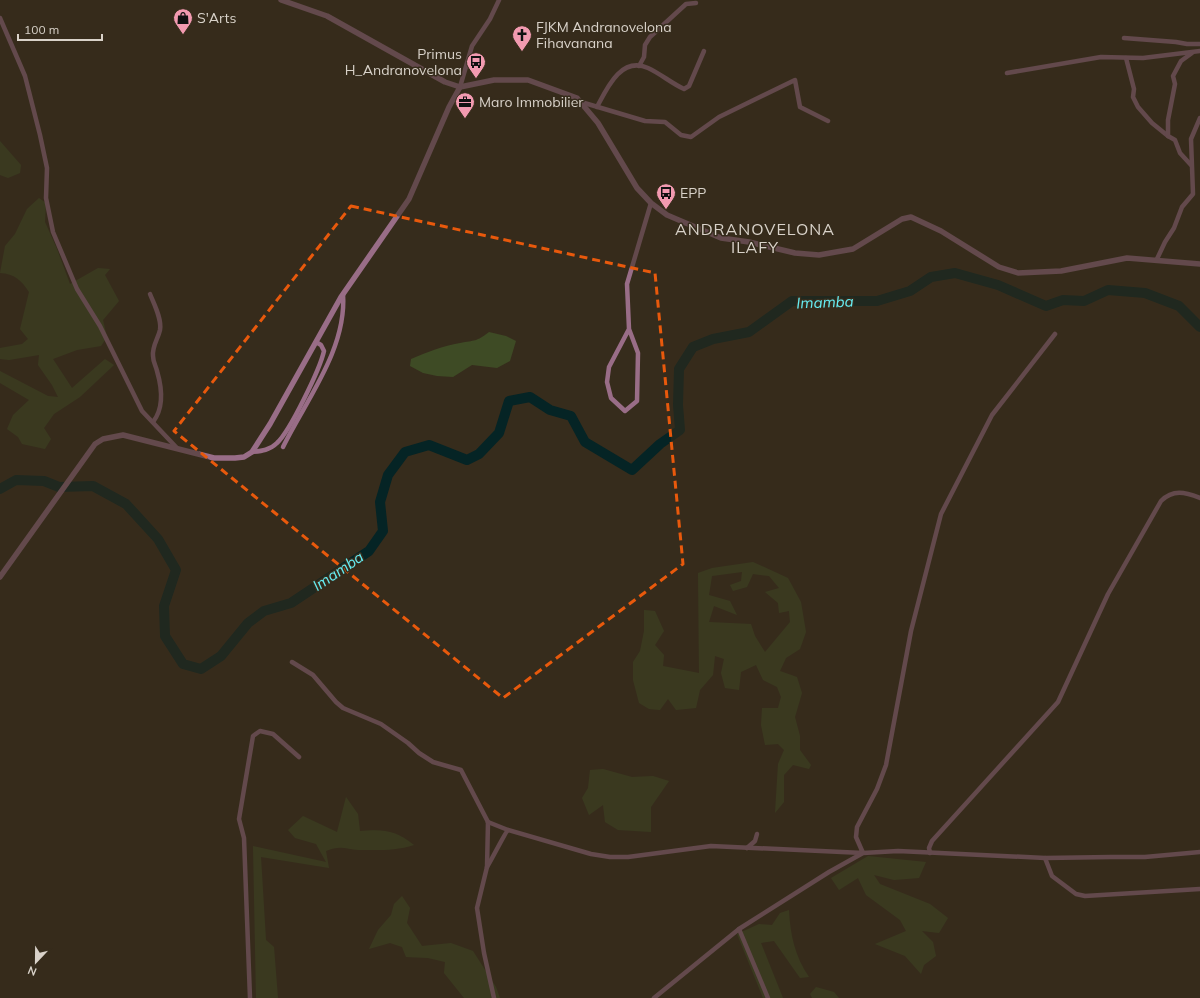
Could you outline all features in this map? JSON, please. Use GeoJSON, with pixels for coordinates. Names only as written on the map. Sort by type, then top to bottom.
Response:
{"type":"FeatureCollection","features":[{"type":"Feature","properties":{"kind":"street"},"geometry":{"type":"LineString","coordinates":[[281,0],[327,16],[445,82],[460,87],[494,80],[528,80],[577,98],[598,123],[637,188],[651,203],[667,215],[721,238],[749,242],[795,253],[819,255],[853,249],[902,219],[911,217],[941,230],[999,267],[1018,273],[1061,271],[1127,258],[1157,259],[1200,264]]}},
{"type":"Feature","properties":{"kind":"street"},"geometry":{"type":"LineString","coordinates":[[0,577],[74,472],[95,444],[103,438],[115,435],[134,436],[214,458],[244,457],[252,452],[270,424],[343,294],[409,199],[449,107],[460,87],[472,46],[490,19],[499,0]]}},
{"type":"Feature","properties":{"kind":"street"},"geometry":{"type":"LineString","coordinates":[[639,66],[644,57],[645,45],[650,37],[686,4],[696,3]]}},
{"type":"Feature","properties":{"kind":"street"},"geometry":{"type":"LineString","coordinates":[[0,18],[25,76],[47,168],[46,198],[54,232],[77,289],[100,326],[142,411],[176,447]]}},
{"type":"Feature","properties":{"kind":"street"},"geometry":{"type":"LineString","coordinates":[[1124,38],[1200,44]]}},
{"type":"Feature","properties":{"kind":"street"},"geometry":{"type":"LineString","coordinates":[[597,107],[612,80],[629,67],[639,66],[648,68],[684,88],[689,86],[704,51]]}},
{"type":"Feature","properties":{"kind":"street"},"geometry":{"type":"LineString","coordinates":[[1007,73],[1101,57],[1143,58],[1200,51]]}},
{"type":"Feature","properties":{"kind":"street"},"geometry":{"type":"LineString","coordinates":[[1168,136],[1168,120],[1175,84],[1173,76],[1181,61],[1194,52]]}},
{"type":"Feature","properties":{"kind":"street"},"geometry":{"type":"LineString","coordinates":[[1126,58],[1133,84],[1133,97],[1138,107],[1152,123],[1175,140],[1180,153],[1191,166]]}},
{"type":"Feature","properties":{"kind":"street"},"geometry":{"type":"LineString","coordinates":[[580,102],[645,121],[665,122],[681,135],[691,137],[719,117],[795,80],[800,107],[828,121]]}},
{"type":"Feature","properties":{"kind":"street"},"geometry":{"type":"LineString","coordinates":[[1157,259],[1174,228],[1182,207],[1193,194],[1191,139],[1200,118]]}},
{"type":"Feature","properties":{"kind":"street"},"geometry":{"type":"LineString","coordinates":[[629,329],[609,367],[607,382],[611,398],[625,411],[637,401],[638,382],[638,353],[629,329],[627,284],[651,203]]}},
{"type":"Feature","properties":{"kind":"street"},"geometry":{"type":"LineString","coordinates":[[150,294],[159,320],[160,329],[152,350],[153,359],[160,382],[161,396],[158,416],[153,422]]}},
{"type":"Feature","properties":{"kind":"street"},"geometry":{"type":"LineString","coordinates":[[283,447],[331,357],[337,340],[342,316],[343,294]]}},
{"type":"Feature","properties":{"kind":"street"},"geometry":{"type":"LineString","coordinates":[[863,853],[856,836],[857,827],[877,789],[886,765],[911,631],[942,514],[992,414],[1055,334]]}},
{"type":"Feature","properties":{"kind":"street"},"geometry":{"type":"LineString","coordinates":[[252,452],[265,451],[278,442],[287,430],[319,368],[324,351],[321,345],[316,342]]}},
{"type":"Feature","properties":{"kind":"street"},"geometry":{"type":"LineString","coordinates":[[930,853],[929,848],[932,841],[1058,702],[1108,594],[1161,502],[1167,495],[1174,492],[1186,492],[1200,498]]}},
{"type":"Feature","properties":{"kind":"street"},"geometry":{"type":"LineString","coordinates":[[292,662],[310,672],[336,702],[344,708],[381,724],[408,742],[419,754],[432,762],[461,770],[488,822],[487,867],[477,908],[484,953],[494,998]]}},
{"type":"Feature","properties":{"kind":"street"},"geometry":{"type":"LineString","coordinates":[[250,998],[244,838],[239,819],[254,736],[260,731],[273,734],[299,757]]}},
{"type":"Feature","properties":{"kind":"street"},"geometry":{"type":"LineString","coordinates":[[488,822],[508,830],[591,854],[628,858],[711,846],[863,853],[898,852],[1045,858],[1145,857],[1200,852]]}},
{"type":"Feature","properties":{"kind":"street"},"geometry":{"type":"LineString","coordinates":[[487,867],[497,852],[505,832],[508,830]]}},
{"type":"Feature","properties":{"kind":"street"},"geometry":{"type":"LineString","coordinates":[[747,848],[755,840],[757,834]]}},
{"type":"Feature","properties":{"kind":"street"},"geometry":{"type":"LineString","coordinates":[[654,998],[739,929],[829,872],[863,853]]}},
{"type":"Feature","properties":{"kind":"street"},"geometry":{"type":"LineString","coordinates":[[1045,858],[1052,876],[1076,894],[1085,896],[1200,889]]}},
{"type":"Feature","properties":{"kind":"street"},"geometry":{"type":"LineString","coordinates":[[739,929],[768,998]]}},
{"type":"Feature","properties":{"kind":"highlighted area"},"geometry":{"type":"Polygon","coordinates":[[[351,206],[655,273],[683,564],[503,698],[174,431],[351,206]]]}},
{"type":"Feature","properties":{"kind":"green space"},"geometry":{"type":"Polygon","coordinates":[[[0,141],[21,165],[20,173],[8,178],[0,175],[0,141]]]}},
{"type":"Feature","properties":{"kind":"green space"},"geometry":{"type":"Polygon","coordinates":[[[39,198],[46,203],[45,222],[70,284],[98,268],[110,269],[105,275],[119,301],[103,320],[107,337],[101,346],[77,350],[53,359],[72,388],[105,359],[114,365],[80,397],[54,414],[44,428],[51,439],[45,449],[22,444],[18,437],[7,429],[13,415],[29,400],[0,383],[0,371],[48,396],[58,397],[52,385],[38,365],[39,355],[9,360],[0,359],[0,348],[22,344],[28,339],[20,329],[29,292],[14,276],[0,273],[5,246],[15,234],[27,209],[39,198]]]}},
{"type":"Feature","properties":{"kind":"green space"},"geometry":{"type":"Polygon","coordinates":[[[489,332],[506,336],[516,341],[510,361],[497,368],[472,365],[453,377],[423,373],[410,366],[411,359],[454,344],[481,338],[489,332]]]}},
{"type":"Feature","properties":{"kind":"green space"},"geometry":{"type":"Polygon","coordinates":[[[753,562],[788,578],[801,602],[806,632],[800,649],[786,658],[780,671],[797,677],[802,693],[795,717],[800,736],[800,750],[811,765],[809,769],[793,765],[784,775],[784,802],[775,813],[778,764],[784,750],[778,744],[765,745],[761,725],[762,708],[778,708],[781,697],[777,687],[763,680],[756,665],[741,672],[739,690],[725,688],[721,673],[724,659],[715,656],[713,675],[700,690],[696,708],[676,710],[668,699],[660,710],[649,709],[639,703],[633,680],[633,662],[640,651],[644,631],[644,610],[655,611],[664,631],[655,645],[664,655],[663,666],[699,673],[698,573],[712,568],[753,562]],[[742,572],[712,576],[709,595],[730,601],[737,615],[714,606],[709,622],[751,624],[755,636],[765,652],[790,622],[789,611],[779,613],[778,603],[765,592],[779,588],[769,576],[753,574],[747,587],[733,591],[730,585],[741,581],[742,572]]]}},
{"type":"Feature","properties":{"kind":"green space"},"geometry":{"type":"Polygon","coordinates":[[[603,769],[632,777],[653,776],[669,781],[651,807],[651,832],[618,830],[605,822],[603,805],[589,815],[582,798],[588,788],[590,770],[603,769]]]}},
{"type":"Feature","properties":{"kind":"green space"},"geometry":{"type":"Polygon","coordinates":[[[346,797],[358,814],[360,831],[376,830],[395,833],[414,845],[387,850],[331,849],[326,851],[329,868],[261,857],[266,940],[274,947],[278,998],[256,998],[253,846],[326,862],[316,844],[295,838],[288,830],[303,816],[337,832],[346,797]]]}},
{"type":"Feature","properties":{"kind":"green space"},"geometry":{"type":"Polygon","coordinates":[[[868,856],[926,862],[919,878],[894,880],[874,875],[880,884],[930,904],[948,918],[939,933],[922,931],[933,942],[936,956],[924,965],[921,974],[905,956],[875,944],[906,931],[900,920],[866,895],[858,878],[839,890],[831,878],[868,856]]]}},
{"type":"Feature","properties":{"kind":"green space"},"geometry":{"type":"Polygon","coordinates":[[[402,896],[410,908],[407,923],[422,946],[451,943],[473,951],[496,987],[500,998],[464,998],[444,973],[445,962],[428,958],[406,957],[402,947],[390,943],[369,949],[378,930],[391,915],[394,904],[402,896]]]}},
{"type":"Feature","properties":{"kind":"green space"},"geometry":{"type":"Polygon","coordinates":[[[789,910],[794,945],[800,961],[809,977],[800,978],[774,941],[761,943],[783,998],[763,998],[737,934],[759,924],[772,925],[780,913],[789,910]]]}},
{"type":"Feature","properties":{"kind":"green space"},"geometry":{"type":"Polygon","coordinates":[[[816,987],[834,992],[839,998],[812,998],[810,994],[816,987]]]}},
{"type":"Feature","properties":{"kind":"waterway","name":"Imamba"},"geometry":{"type":"LineString","coordinates":[[0,489],[16,480],[44,481],[59,487],[93,486],[126,504],[158,539],[176,570],[164,606],[165,636],[183,664],[201,669],[221,656],[248,623],[264,611],[291,603],[369,551],[383,531],[380,502],[388,475],[405,452],[429,445],[467,460],[479,454],[499,433],[509,401],[530,397],[550,410],[571,416],[585,442],[632,470],[660,444],[680,430],[678,405],[679,369],[693,347],[713,339],[749,332],[792,301],[877,301],[910,291],[931,277],[955,273],[998,285],[1046,306],[1063,300],[1084,301],[1108,290],[1145,293],[1179,306],[1200,327]]}},
{"type":"Feature","properties":{"kind":"place","name":"S'Arts"},"geometry":{"type":"Point","coordinates":[183,35]}},
{"type":"Feature","properties":{"kind":"place","name":"FJKM Andranovelona Fihavanana"},"geometry":{"type":"Point","coordinates":[522,52]}},
{"type":"Feature","properties":{"kind":"place","name":"Primus H_Andranovelona"},"geometry":{"type":"Point","coordinates":[476,79]}},
{"type":"Feature","properties":{"kind":"place","name":"Maro Immobilier"},"geometry":{"type":"Point","coordinates":[465,119]}},
{"type":"Feature","properties":{"kind":"place","name":"EPP"},"geometry":{"type":"Point","coordinates":[666,210]}},
{"type":"Feature","properties":{"kind":"district","name":"ANDRANOVELONA ILAFY"},"geometry":{"type":"Point","coordinates":[755,238]}}]}
